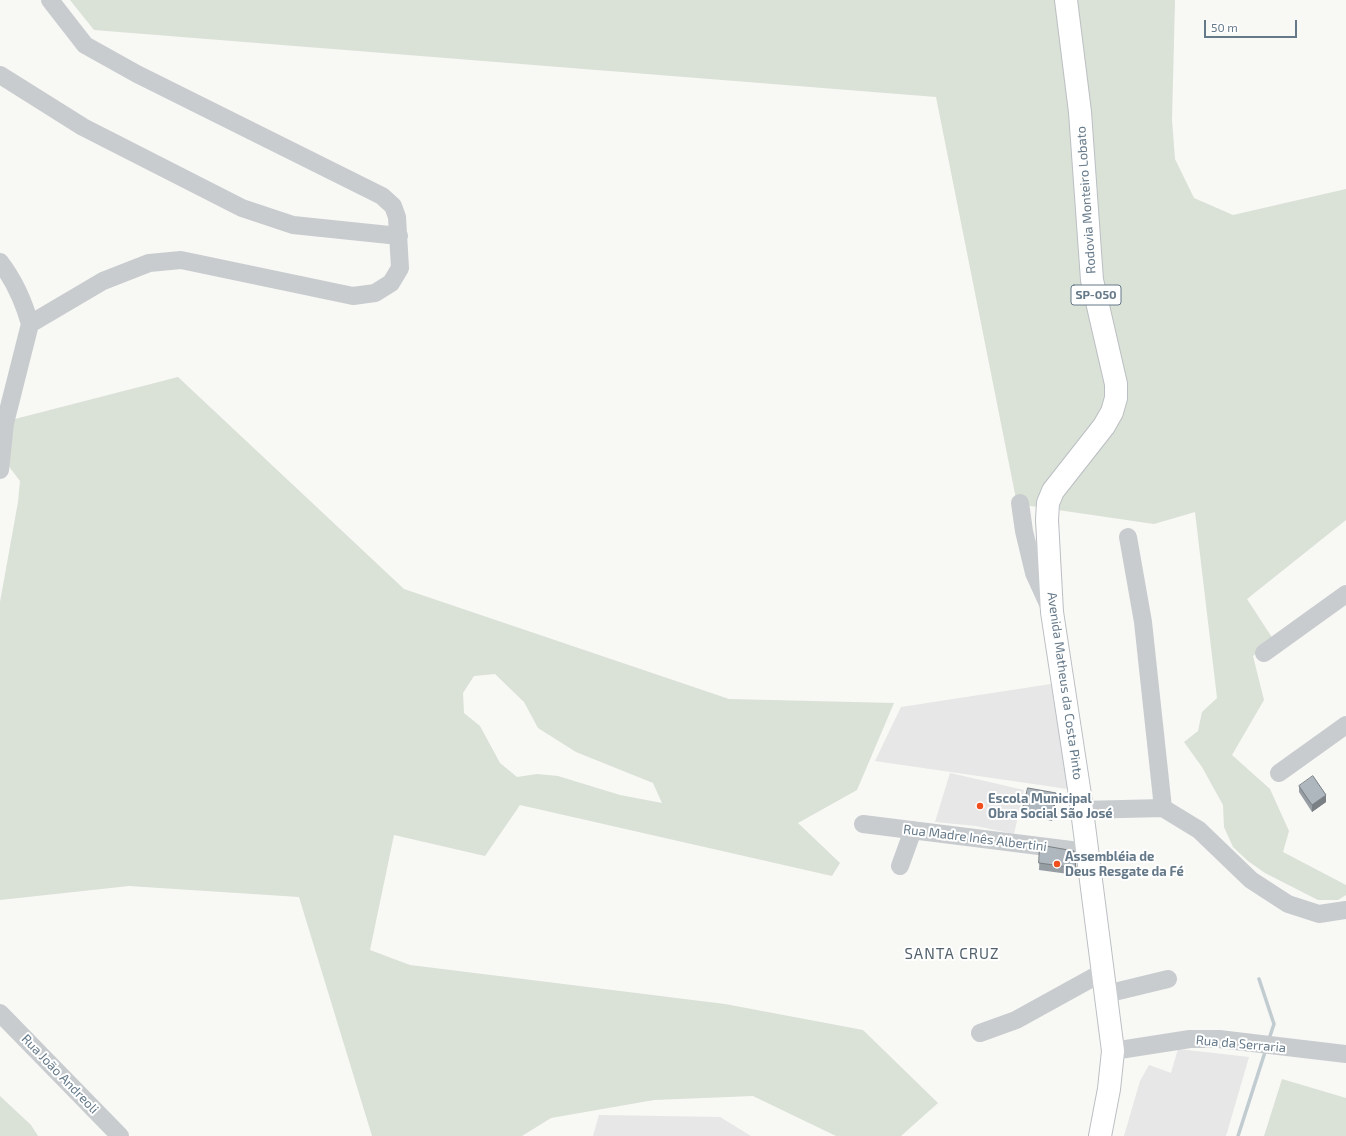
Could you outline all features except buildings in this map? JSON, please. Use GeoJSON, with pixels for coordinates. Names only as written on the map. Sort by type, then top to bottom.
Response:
{"type":"FeatureCollection","features":[{"type":"Feature","properties":{"kind":"main road","name":"Rodovia Monteiro Lobato"},"geometry":{"type":"LineString","coordinates":[[1050,569],[1047,520],[1048,503],[1053,491],[1104,426],[1112,412],[1116,391],[1113,367],[1092,280],[1080,112],[1066,0]]}},
{"type":"Feature","properties":{"kind":"main road","name":"Avenida Matheus da Costa Pinto"},"geometry":{"type":"LineString","coordinates":[[1050,569],[1052,612],[1087,852],[1113,1051],[1110,1089],[1100,1136]]}},
{"type":"Feature","properties":{"kind":"street"},"geometry":{"type":"LineString","coordinates":[[30,324],[103,281],[149,263],[181,260],[354,296],[376,293],[391,283],[400,268],[397,217],[393,206],[382,196],[137,74],[85,45],[50,0]]}},
{"type":"Feature","properties":{"kind":"street"},"geometry":{"type":"LineString","coordinates":[[0,75],[83,127],[242,208],[293,225],[399,236]]}},
{"type":"Feature","properties":{"kind":"street"},"geometry":{"type":"LineString","coordinates":[[0,262],[6,269],[25,309],[30,324],[2,423],[0,470]]}},
{"type":"Feature","properties":{"kind":"street"},"geometry":{"type":"LineString","coordinates":[[1020,503],[1024,531],[1034,573],[1052,612]]}},
{"type":"Feature","properties":{"kind":"street"},"geometry":{"type":"LineString","coordinates":[[1128,537],[1143,622],[1163,808]]}},
{"type":"Feature","properties":{"kind":"street"},"geometry":{"type":"LineString","coordinates":[[1264,653],[1346,594]]}},
{"type":"Feature","properties":{"kind":"street"},"geometry":{"type":"LineString","coordinates":[[1279,773],[1346,725]]}},
{"type":"Feature","properties":{"kind":"street"},"geometry":{"type":"LineString","coordinates":[[1081,810],[1163,808],[1199,830],[1251,880],[1288,904],[1320,914],[1346,910]]}},
{"type":"Feature","properties":{"kind":"street","name":"Rua Madre Inês Albertini"},"geometry":{"type":"LineString","coordinates":[[863,824],[1087,852]]}},
{"type":"Feature","properties":{"kind":"street"},"geometry":{"type":"LineString","coordinates":[[900,866],[913,830]]}},
{"type":"Feature","properties":{"kind":"street"},"geometry":{"type":"LineString","coordinates":[[980,1033],[1016,1020],[1103,972]]}},
{"type":"Feature","properties":{"kind":"street"},"geometry":{"type":"LineString","coordinates":[[1106,994],[1168,979]]}},
{"type":"Feature","properties":{"kind":"street","name":"Rua João Andreoli"},"geometry":{"type":"LineString","coordinates":[[2,1016],[120,1136]]}},
{"type":"Feature","properties":{"kind":"street","name":"Rua da Serraria"},"geometry":{"type":"LineString","coordinates":[[1113,1051],[1190,1039],[1219,1039],[1346,1054]]}},
{"type":"Feature","properties":{"kind":"shaded area"},"geometry":{"type":"Polygon","coordinates":[[[70,0],[1175,0],[1172,120],[1175,159],[1194,198],[1233,215],[1346,189],[1346,520],[1247,599],[1273,639],[1253,656],[1264,700],[1232,755],[1270,789],[1289,831],[1283,852],[1346,885],[1346,895],[1338,900],[1318,900],[1265,873],[1248,861],[1233,847],[1224,827],[1223,805],[1202,767],[1184,742],[1198,731],[1202,712],[1217,698],[1195,512],[1154,524],[1017,504],[936,97],[94,30],[70,0]]]}},
{"type":"Feature","properties":{"kind":"shaded area"},"geometry":{"type":"Polygon","coordinates":[[[178,377],[404,589],[729,699],[894,703],[857,790],[798,823],[840,863],[832,876],[520,805],[485,856],[394,835],[370,950],[410,965],[725,1004],[863,1030],[938,1103],[901,1136],[836,1136],[753,1096],[654,1100],[551,1118],[522,1136],[372,1136],[299,897],[129,886],[0,900],[0,602],[18,502],[20,481],[7,464],[11,420],[178,377]],[[495,674],[474,676],[463,693],[464,713],[480,726],[500,763],[517,777],[537,774],[558,776],[620,795],[662,803],[653,783],[576,752],[538,728],[524,702],[495,674]]]}},
{"type":"Feature","properties":{"kind":"shaded area"},"geometry":{"type":"Polygon","coordinates":[[[1051,684],[1068,789],[875,761],[901,707],[1051,684]]]}},
{"type":"Feature","properties":{"kind":"shaded area","name":"Escola Municipal Obra Social São José"},"geometry":{"type":"Polygon","coordinates":[[[950,773],[1024,790],[1014,834],[976,826],[935,822],[950,773]]]}},
{"type":"Feature","properties":{"kind":"shaded area"},"geometry":{"type":"Polygon","coordinates":[[[1178,1049],[1249,1057],[1226,1136],[1124,1136],[1140,1081],[1149,1065],[1171,1073],[1178,1049]]]}},
{"type":"Feature","properties":{"kind":"shaded area"},"geometry":{"type":"Polygon","coordinates":[[[1282,1079],[1346,1098],[1346,1136],[1264,1136],[1282,1079]]]}},
{"type":"Feature","properties":{"kind":"shaded area"},"geometry":{"type":"Polygon","coordinates":[[[0,1096],[31,1125],[38,1136],[0,1136],[0,1096]]]}},
{"type":"Feature","properties":{"kind":"shaded area"},"geometry":{"type":"Polygon","coordinates":[[[599,1115],[720,1117],[751,1136],[593,1136],[599,1115]]]}},
{"type":"Feature","properties":{"kind":"waterway"},"geometry":{"type":"LineString","coordinates":[[1259,979],[1274,1024],[1269,1039]]}},
{"type":"Feature","properties":{"kind":"waterway"},"geometry":{"type":"LineString","coordinates":[[1238,1136],[1266,1049]]}},
{"type":"Feature","properties":{"kind":"place","name":"Escola Municipal Obra Social São José"},"geometry":{"type":"Point","coordinates":[980,806]}},
{"type":"Feature","properties":{"kind":"place","name":"Assembléia de Deus Resgate da Fé"},"geometry":{"type":"Point","coordinates":[1057,864]}},
{"type":"Feature","properties":{"kind":"district","name":"SANTA CRUZ"},"geometry":{"type":"Point","coordinates":[952,954]}}]}
